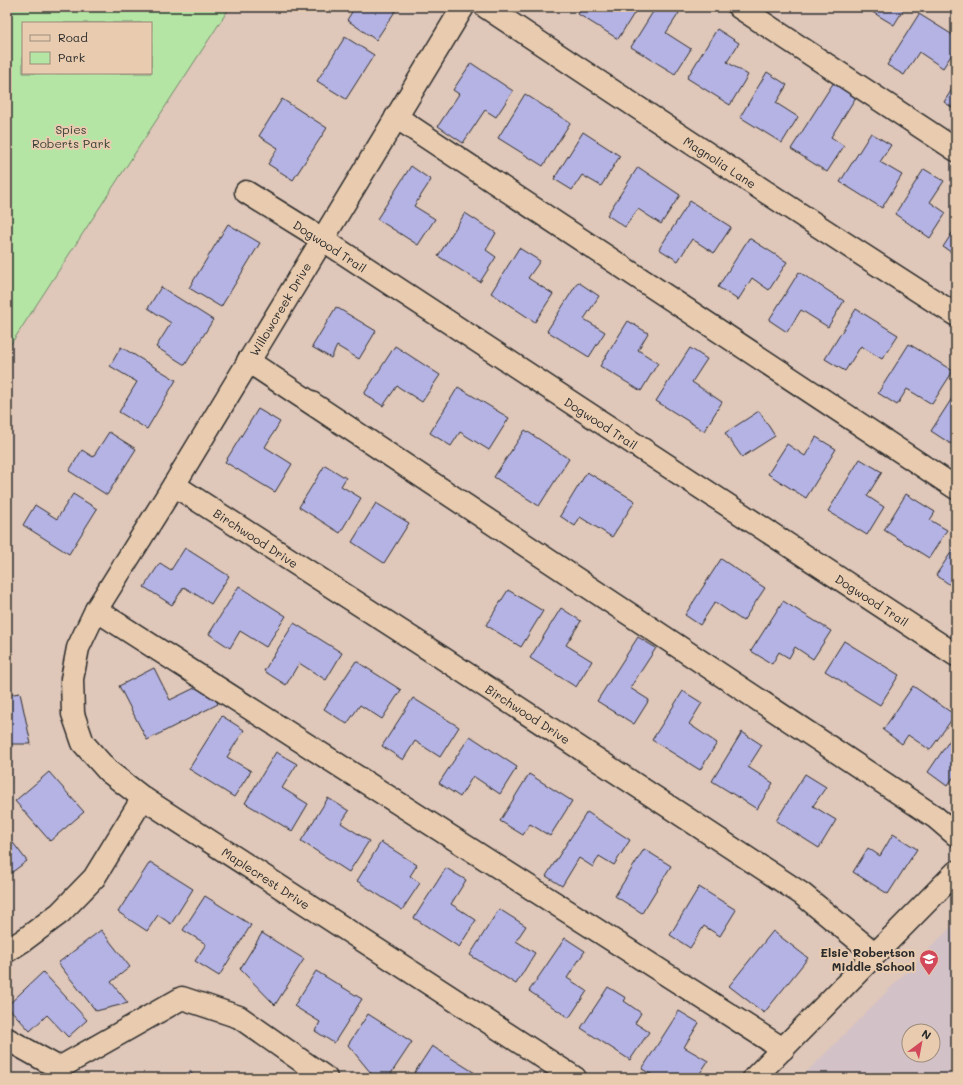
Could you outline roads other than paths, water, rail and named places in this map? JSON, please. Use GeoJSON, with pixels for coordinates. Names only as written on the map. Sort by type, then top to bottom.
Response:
{"type":"FeatureCollection","features":[{"type":"Feature","properties":{"kind":"street","name":"Willowcreek Drive"},"geometry":{"type":"LineString","coordinates":[[96,610],[174,485],[463,7]]}},
{"type":"Feature","properties":{"kind":"street","name":"Magnolia Lane"},"geometry":{"type":"LineString","coordinates":[[486,7],[578,69],[956,315]]}},
{"type":"Feature","properties":{"kind":"street"},"geometry":{"type":"LineString","coordinates":[[739,7],[956,150]]}},
{"type":"Feature","properties":{"kind":"street"},"geometry":{"type":"LineString","coordinates":[[396,117],[956,488]]}},
{"type":"Feature","properties":{"kind":"street","name":"Dogwood Trail"},"geometry":{"type":"LineString","coordinates":[[246,192],[322,240],[956,655]]}},
{"type":"Feature","properties":{"kind":"street"},"geometry":{"type":"LineString","coordinates":[[248,361],[935,817],[956,835]]}},
{"type":"Feature","properties":{"kind":"street","name":"Birchwood Drive"},"geometry":{"type":"LineString","coordinates":[[174,485],[441,657],[802,894],[875,954]]}},
{"type":"Feature","properties":{"kind":"street"},"geometry":{"type":"LineString","coordinates":[[96,610],[783,1049]]}},
{"type":"Feature","properties":{"kind":"street","name":"Maplecrest Drive"},"geometry":{"type":"LineString","coordinates":[[96,610],[78,648],[72,679],[73,714],[83,743],[108,771],[143,798],[575,1078]]}},
{"type":"Feature","properties":{"kind":"street"},"geometry":{"type":"LineString","coordinates":[[7,951],[60,913],[94,878],[143,798]]}},
{"type":"Feature","properties":{"kind":"street"},"geometry":{"type":"LineString","coordinates":[[754,1078],[956,872]]}},
{"type":"Feature","properties":{"kind":"street"},"geometry":{"type":"LineString","coordinates":[[7,1039],[59,1068],[182,998],[239,1017],[326,1078]]}},
{"type":"Feature","properties":{"kind":"place","name":"Elsie Robertson Middle School"},"geometry":{"type":"Point","coordinates":[929,976]}},
{"type":"Feature","properties":{"kind":"park label","name":"Spies Roberts Park"},"geometry":{"type":"Point","coordinates":[71,136]}}]}
